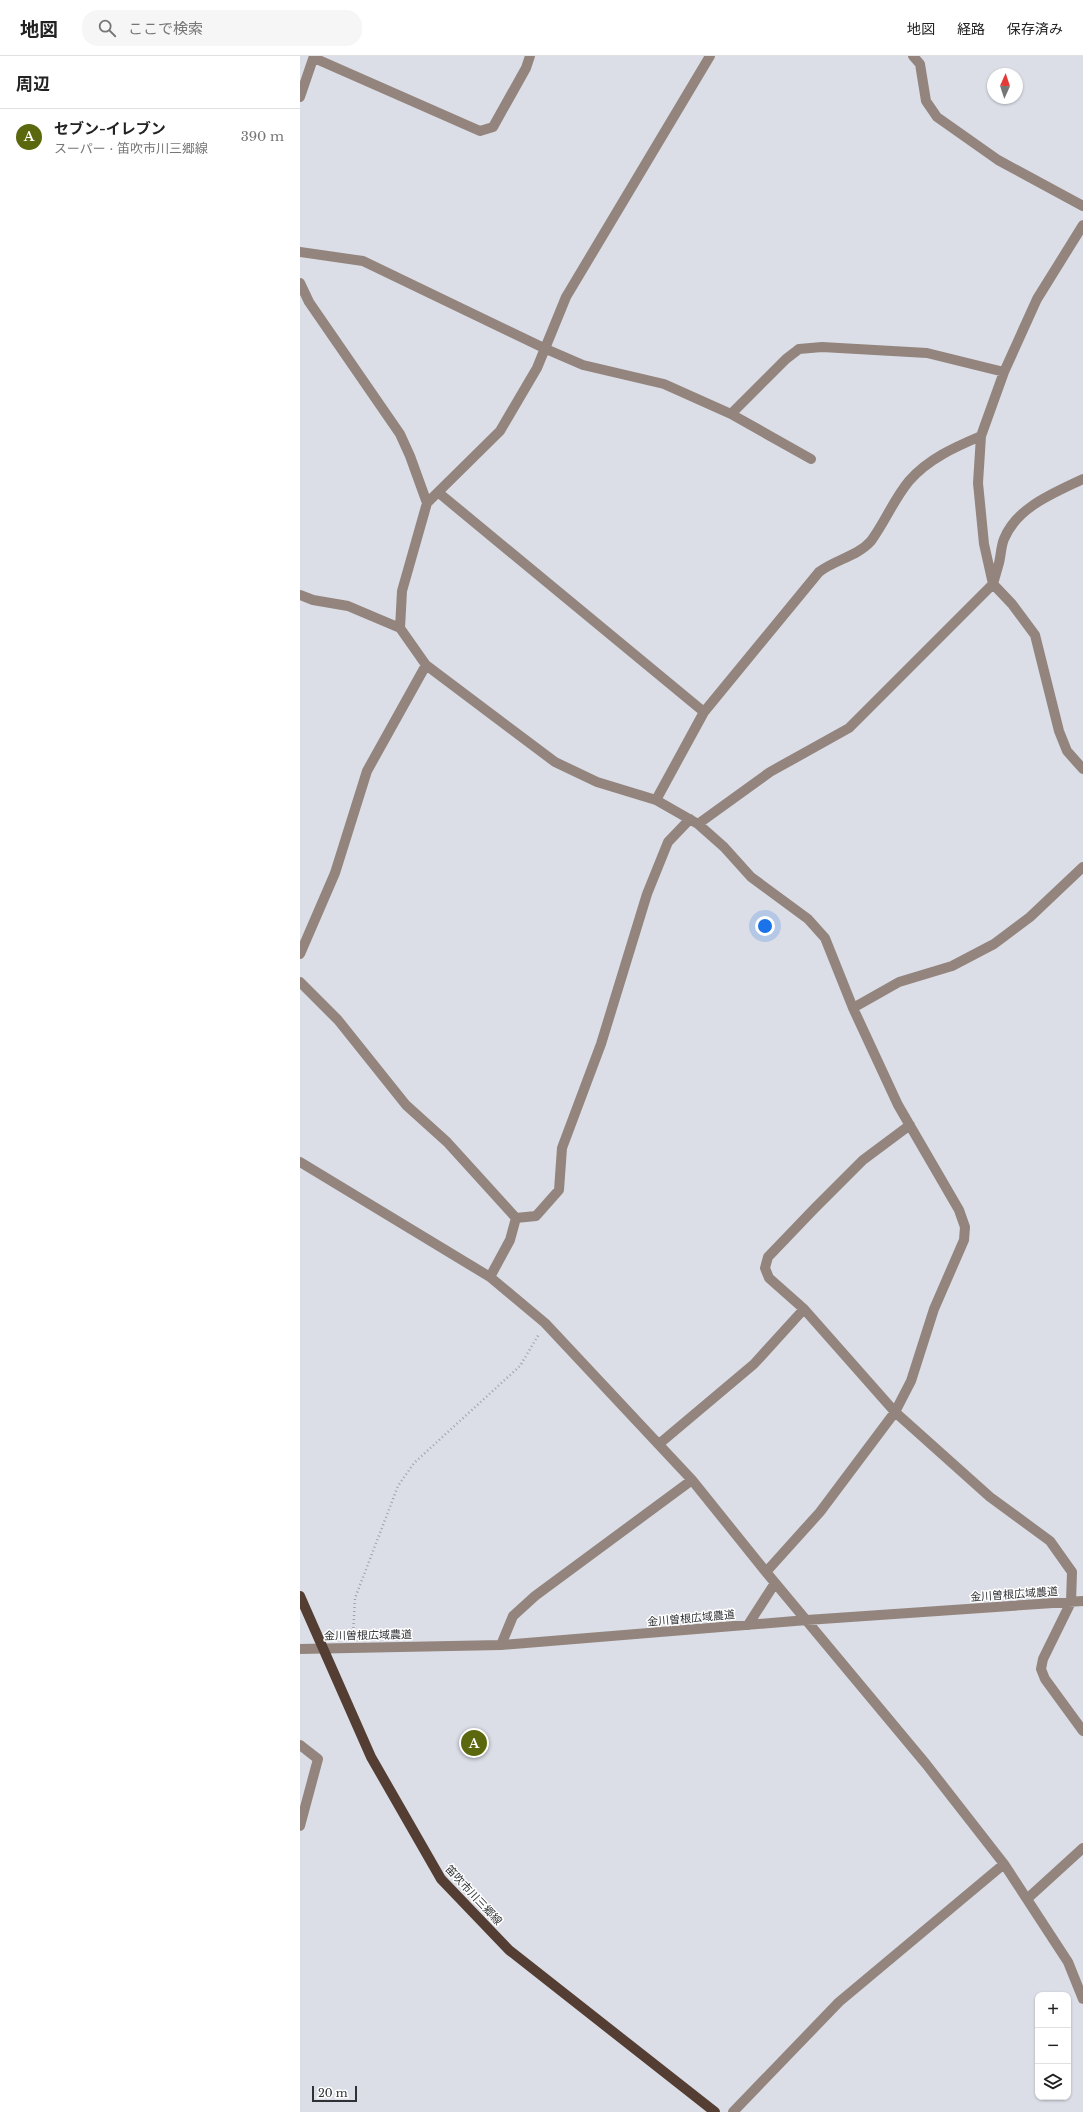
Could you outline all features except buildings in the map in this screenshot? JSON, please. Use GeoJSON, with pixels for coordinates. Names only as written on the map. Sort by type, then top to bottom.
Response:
{"type":"FeatureCollection","features":[{"type":"Feature","properties":{"kind":"main road","name":"笛吹市川三郷線"},"geometry":{"type":"LineString","coordinates":[[300,1596],[371,1758],[406,1821],[441,1879],[509,1950],[715,2112]]}},
{"type":"Feature","properties":{"kind":"street"},"geometry":{"type":"LineString","coordinates":[[300,97],[314,57],[480,132],[493,127],[526,68],[530,56]]}},
{"type":"Feature","properties":{"kind":"street"},"geometry":{"type":"LineString","coordinates":[[400,628],[402,591],[427,503],[439,493],[500,431],[546,349],[566,297],[710,56]]}},
{"type":"Feature","properties":{"kind":"street"},"geometry":{"type":"LineString","coordinates":[[913,56],[920,64],[926,102],[937,117],[998,160],[1083,206]]}},
{"type":"Feature","properties":{"kind":"street"},"geometry":{"type":"LineString","coordinates":[[1083,225],[1037,299],[1004,372],[981,436],[978,482],[984,544],[993,584],[1012,604],[1035,636],[1059,730],[1067,751],[1083,769]]}},
{"type":"Feature","properties":{"kind":"street"},"geometry":{"type":"LineString","coordinates":[[300,252],[363,261],[546,349],[583,365],[664,384],[731,414],[811,459]]}},
{"type":"Feature","properties":{"kind":"street"},"geometry":{"type":"LineString","coordinates":[[300,283],[309,302],[400,434],[427,503]]}},
{"type":"Feature","properties":{"kind":"street"},"geometry":{"type":"LineString","coordinates":[[731,414],[786,359],[799,350],[822,347],[927,354],[1004,372]]}},
{"type":"Feature","properties":{"kind":"street"},"geometry":{"type":"LineString","coordinates":[[656,800],[704,712],[819,572],[828,564],[851,555],[870,542],[909,481],[944,451],[981,436]]}},
{"type":"Feature","properties":{"kind":"street"},"geometry":{"type":"LineString","coordinates":[[516,1218],[536,1216],[559,1190],[562,1148],[601,1044],[647,894],[668,842],[694,821],[770,772],[849,728],[993,584],[1003,540],[1010,526],[1021,514],[1045,498],[1083,479]]}},
{"type":"Feature","properties":{"kind":"street"},"geometry":{"type":"LineString","coordinates":[[439,493],[704,712]]}},
{"type":"Feature","properties":{"kind":"street"},"geometry":{"type":"LineString","coordinates":[[300,595],[313,600],[348,606],[400,628],[426,665],[555,762],[597,782],[656,800],[694,821],[724,847],[751,877],[808,919],[825,938],[853,1008],[898,1105],[958,1210],[965,1227],[964,1240],[934,1309],[911,1381],[895,1412],[820,1512],[766,1572]]}},
{"type":"Feature","properties":{"kind":"street"},"geometry":{"type":"LineString","coordinates":[[300,954],[335,873],[367,771],[426,665]]}},
{"type":"Feature","properties":{"kind":"street"},"geometry":{"type":"LineString","coordinates":[[853,1008],[899,982],[952,966],[994,944],[1030,917],[1083,867]]}},
{"type":"Feature","properties":{"kind":"street"},"geometry":{"type":"LineString","coordinates":[[300,982],[338,1020],[406,1105],[447,1142],[516,1218]]}},
{"type":"Feature","properties":{"kind":"street"},"geometry":{"type":"LineString","coordinates":[[910,1125],[863,1160],[782,1240],[768,1257],[766,1268],[769,1278],[804,1309],[895,1412],[990,1497],[1050,1541],[1072,1572],[1071,1602],[1043,1659],[1041,1669],[1045,1679],[1083,1731]]}},
{"type":"Feature","properties":{"kind":"street"},"geometry":{"type":"LineString","coordinates":[[300,1162],[490,1277],[545,1323],[659,1444],[692,1480],[775,1583],[926,1764],[1004,1864],[1068,1962],[1083,1999]]}},
{"type":"Feature","properties":{"kind":"street"},"geometry":{"type":"LineString","coordinates":[[490,1277],[510,1240],[516,1218]]}},
{"type":"Feature","properties":{"kind":"street"},"geometry":{"type":"LineString","coordinates":[[659,1444],[754,1364],[804,1309]]}},
{"type":"Feature","properties":{"kind":"street"},"geometry":{"type":"LineString","coordinates":[[502,1645],[513,1616],[535,1596],[692,1480]]}},
{"type":"Feature","properties":{"kind":"street"},"geometry":{"type":"LineString","coordinates":[[748,1625],[775,1583]]}},
{"type":"Feature","properties":{"kind":"street"},"geometry":{"type":"LineString","coordinates":[[1071,1602],[1083,1593]]}},
{"type":"Feature","properties":{"kind":"street","name":"金川曽根広域農道"},"geometry":{"type":"LineString","coordinates":[[300,1649],[502,1645],[807,1620],[1083,1601]]}},
{"type":"Feature","properties":{"kind":"street"},"geometry":{"type":"LineString","coordinates":[[300,1744],[318,1759],[300,1826]]}},
{"type":"Feature","properties":{"kind":"street"},"geometry":{"type":"LineString","coordinates":[[1027,1899],[1083,1848]]}},
{"type":"Feature","properties":{"kind":"street"},"geometry":{"type":"LineString","coordinates":[[733,2112],[839,2002],[1004,1864]]}},
{"type":"Feature","properties":{"kind":"path"},"geometry":{"type":"LineString","coordinates":[[353,1648],[355,1598],[398,1486],[414,1463],[520,1366],[545,1323]]}},
{"type":"Feature","properties":{"kind":"place","name":"セブン-イレブン"},"geometry":{"type":"Point","coordinates":[474,1743]}}]}
